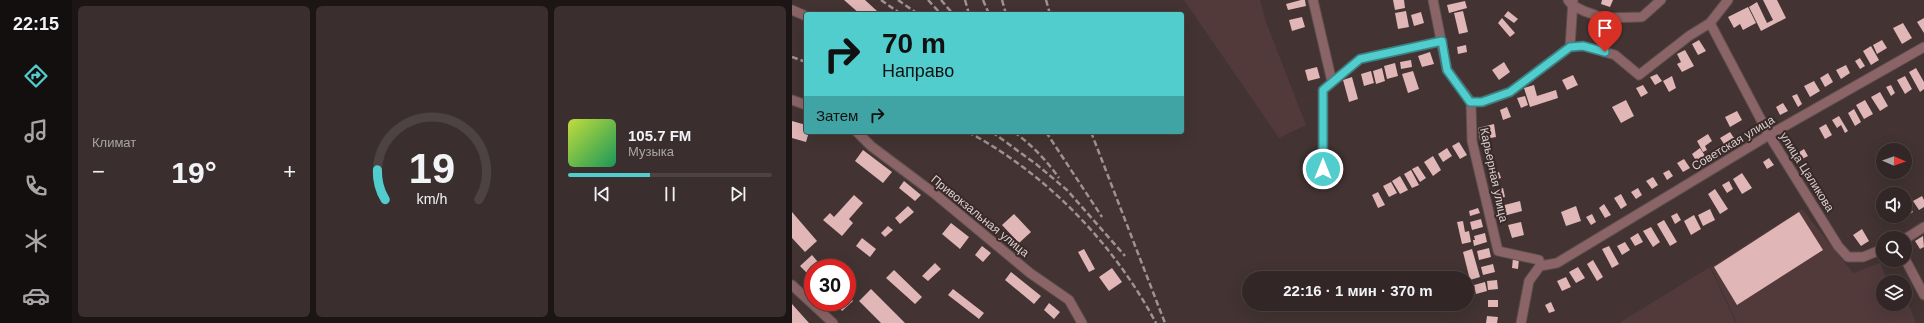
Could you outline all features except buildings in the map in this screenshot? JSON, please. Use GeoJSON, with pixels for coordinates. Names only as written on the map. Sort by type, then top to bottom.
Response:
{"type":"FeatureCollection","features":[{"type":"Feature","properties":{"kind":"street"},"geometry":{"type":"LineString","coordinates":[[1313,0],[1332,82]]}},
{"type":"Feature","properties":{"kind":"street"},"geometry":{"type":"LineString","coordinates":[[1433,0],[1447,70],[1470,102],[1482,102],[1510,92],[1570,47],[1583,46],[1616,55],[1639,75],[1689,36],[1710,23],[1728,0]]}},
{"type":"Feature","properties":{"kind":"street"},"geometry":{"type":"LineString","coordinates":[[1570,47],[1571,2],[1603,18],[1642,17],[1661,0]]}},
{"type":"Feature","properties":{"kind":"street"},"geometry":{"type":"LineString","coordinates":[[792,10],[804,15]]}},
{"type":"Feature","properties":{"kind":"street","name":"улица Цаликова"},"geometry":{"type":"LineString","coordinates":[[1710,23],[1769,134],[1838,246],[1848,257],[1863,257],[1876,252]]}},
{"type":"Feature","properties":{"kind":"street"},"geometry":{"type":"LineString","coordinates":[[1323,169],[1323,90],[1360,59],[1442,41]]}},
{"type":"Feature","properties":{"kind":"street","name":"Советская улица"},"geometry":{"type":"LineString","coordinates":[[1540,266],[1557,263],[1769,134],[1924,47]]}},
{"type":"Feature","properties":{"kind":"street"},"geometry":{"type":"LineString","coordinates":[[792,100],[804,104]]}},
{"type":"Feature","properties":{"kind":"street","name":"Карьерная улица"},"geometry":{"type":"LineString","coordinates":[[1470,102],[1472,141],[1498,251],[1539,260],[1540,266]]}},
{"type":"Feature","properties":{"kind":"street","name":"Привокзальная улица"},"geometry":{"type":"LineString","coordinates":[[859,134],[870,146],[935,194],[1030,273],[1069,300],[1082,323]]}},
{"type":"Feature","properties":{"kind":"street"},"geometry":{"type":"LineString","coordinates":[[1912,235],[1924,227]]}},
{"type":"Feature","properties":{"kind":"street"},"geometry":{"type":"LineString","coordinates":[[1521,323],[1529,281],[1540,266]]}},
{"type":"Feature","properties":{"kind":"street"},"geometry":{"type":"LineString","coordinates":[[1909,267],[1924,295]]}},
{"type":"Feature","properties":{"kind":"street"},"geometry":{"type":"LineString","coordinates":[[792,285],[832,323]]}},
{"type":"Feature","properties":{"kind":"shaded area"},"geometry":{"type":"Polygon","coordinates":[[[1184,0],[1260,0],[1266,22],[1306,125],[1279,138],[1184,0]]]}},
{"type":"Feature","properties":{"kind":"shaded area"},"geometry":{"type":"Polygon","coordinates":[[[1802,209],[1853,273],[1876,264],[1876,267],[1882,267],[1885,275],[1876,275],[1876,311],[1911,311],[1916,323],[1737,323],[1711,267],[1802,209]]]}},
{"type":"Feature","properties":{"kind":"shaded area"},"geometry":{"type":"Polygon","coordinates":[[[1710,267],[1736,323],[1619,323],[1710,267]]]}},
{"type":"Feature","properties":{"kind":"railway"},"geometry":{"type":"LineString","coordinates":[[881,0],[898,12]]}},
{"type":"Feature","properties":{"kind":"railway"},"geometry":{"type":"LineString","coordinates":[[898,0],[915,12]]}},
{"type":"Feature","properties":{"kind":"railway"},"geometry":{"type":"LineString","coordinates":[[928,0],[939,12]]}},
{"type":"Feature","properties":{"kind":"railway"},"geometry":{"type":"LineString","coordinates":[[941,0],[951,12]]}},
{"type":"Feature","properties":{"kind":"railway"},"geometry":{"type":"LineString","coordinates":[[965,0],[968,12]]}},
{"type":"Feature","properties":{"kind":"railway"},"geometry":{"type":"LineString","coordinates":[[983,0],[988,12]]}},
{"type":"Feature","properties":{"kind":"railway"},"geometry":{"type":"LineString","coordinates":[[1002,0],[1005,12]]}},
{"type":"Feature","properties":{"kind":"railway"},"geometry":{"type":"LineString","coordinates":[[1046,0],[1049,12]]}},
{"type":"Feature","properties":{"kind":"railway"},"geometry":{"type":"LineString","coordinates":[[792,57],[804,61]]}},
{"type":"Feature","properties":{"kind":"railway"},"geometry":{"type":"LineString","coordinates":[[971,134],[1025,168],[1076,214],[1099,239],[1120,266],[1156,323]]}},
{"type":"Feature","properties":{"kind":"railway"},"geometry":{"type":"LineString","coordinates":[[995,134],[1036,164],[1067,190],[1125,256]]}},
{"type":"Feature","properties":{"kind":"railway"},"geometry":{"type":"LineString","coordinates":[[1017,134],[1039,154],[1059,178]]}},
{"type":"Feature","properties":{"kind":"railway"},"geometry":{"type":"LineString","coordinates":[[1047,134],[1102,217]]}},
{"type":"Feature","properties":{"kind":"railway"},"geometry":{"type":"LineString","coordinates":[[1092,134],[1165,323]]}},
{"type":"Feature","properties":{"kind":"route"},"geometry":{"type":"LineString","coordinates":[[1323,169],[1323,90],[1360,59],[1442,41],[1447,70],[1470,102],[1482,102],[1510,92],[1570,47],[1583,46],[1605,52]]}}]}
